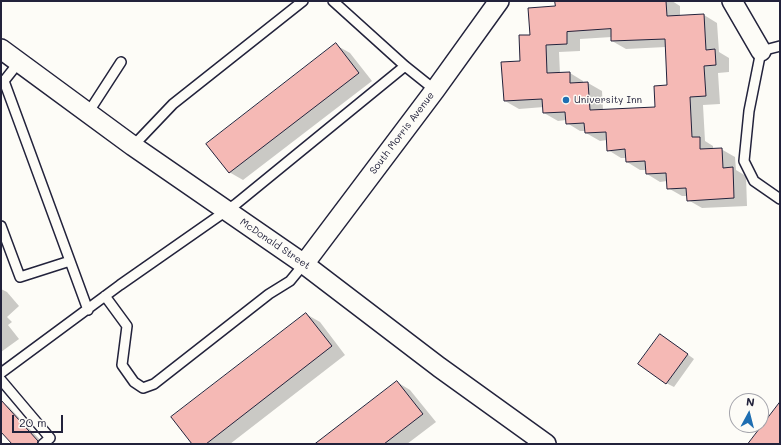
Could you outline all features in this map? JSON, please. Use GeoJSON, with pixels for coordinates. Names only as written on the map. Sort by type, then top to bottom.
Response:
{"type":"FeatureCollection","features":[{"type":"Feature","properties":{"kind":"street","name":"South Morris Avenue"},"geometry":{"type":"LineString","coordinates":[[304,264],[435,90],[499,1]]}},
{"type":"Feature","properties":{"kind":"street"},"geometry":{"type":"LineString","coordinates":[[732,1],[761,51]]}},
{"type":"Feature","properties":{"kind":"street","name":"McDonald Street"},"geometry":{"type":"LineString","coordinates":[[1,49],[225,212],[264,235],[439,367],[546,444]]}},
{"type":"Feature","properties":{"kind":"lane"},"geometry":{"type":"LineString","coordinates":[[133,146],[173,104],[303,1]]}},
{"type":"Feature","properties":{"kind":"lane"},"geometry":{"type":"LineString","coordinates":[[333,1],[405,66],[435,90]]}},
{"type":"Feature","properties":{"kind":"lane"},"geometry":{"type":"LineString","coordinates":[[780,46],[761,51],[749,111],[744,162],[754,181],[780,200]]}},
{"type":"Feature","properties":{"kind":"lane"},"geometry":{"type":"LineString","coordinates":[[19,62],[2,82],[88,310]]}},
{"type":"Feature","properties":{"kind":"lane"},"geometry":{"type":"LineString","coordinates":[[88,113],[121,62]]}},
{"type":"Feature","properties":{"kind":"lane"},"geometry":{"type":"LineString","coordinates":[[1,373],[105,296],[225,212],[405,66]]}},
{"type":"Feature","properties":{"kind":"lane"},"geometry":{"type":"LineString","coordinates":[[1,226],[20,277],[70,261]]}},
{"type":"Feature","properties":{"kind":"lane"},"geometry":{"type":"LineString","coordinates":[[105,296],[127,326],[122,365],[134,382],[143,388],[154,384],[269,294],[290,281],[304,264]]}},
{"type":"Feature","properties":{"kind":"lane"},"geometry":{"type":"LineString","coordinates":[[1,380],[50,438],[42,444]]}},
{"type":"Feature","properties":{"kind":"building","name":"University Inn"},"geometry":{"type":"Polygon","coordinates":[[[555,1],[666,1],[667,16],[704,14],[706,50],[715,49],[716,65],[704,66],[706,96],[690,97],[692,137],[700,137],[700,149],[722,148],[723,168],[733,167],[734,198],[687,201],[686,188],[667,189],[666,173],[646,174],[645,161],[626,162],[625,149],[607,151],[606,132],[585,133],[584,123],[566,124],[565,112],[543,113],[542,99],[504,101],[501,62],[520,61],[519,35],[530,35],[528,8],[555,6],[555,1]],[[611,29],[567,32],[567,44],[546,45],[547,73],[570,72],[570,83],[588,82],[590,110],[655,107],[654,86],[667,85],[665,39],[611,41],[611,29]]]}},
{"type":"Feature","properties":{"kind":"building"},"geometry":{"type":"Polygon","coordinates":[[[336,43],[359,73],[229,173],[206,144],[336,43]]]}},
{"type":"Feature","properties":{"kind":"building"},"geometry":{"type":"Polygon","coordinates":[[[306,313],[332,346],[206,444],[192,444],[171,417],[306,313]]]}},
{"type":"Feature","properties":{"kind":"building"},"geometry":{"type":"Polygon","coordinates":[[[660,334],[688,354],[666,384],[638,364],[660,334]]]}},
{"type":"Feature","properties":{"kind":"building"},"geometry":{"type":"Polygon","coordinates":[[[397,381],[423,414],[384,444],[315,444],[397,381]]]}},
{"type":"Feature","properties":{"kind":"building"},"geometry":{"type":"Polygon","coordinates":[[[1,400],[38,441],[37,444],[12,444],[1,432],[1,400]]]}},
{"type":"Feature","properties":{"kind":"building"},"geometry":{"type":"Polygon","coordinates":[[[780,402],[780,444],[748,444],[756,433],[769,433],[769,416],[780,402]]]}},
{"type":"Feature","properties":{"kind":"place","name":"University Inn"},"geometry":{"type":"Point","coordinates":[566,100]}}]}
